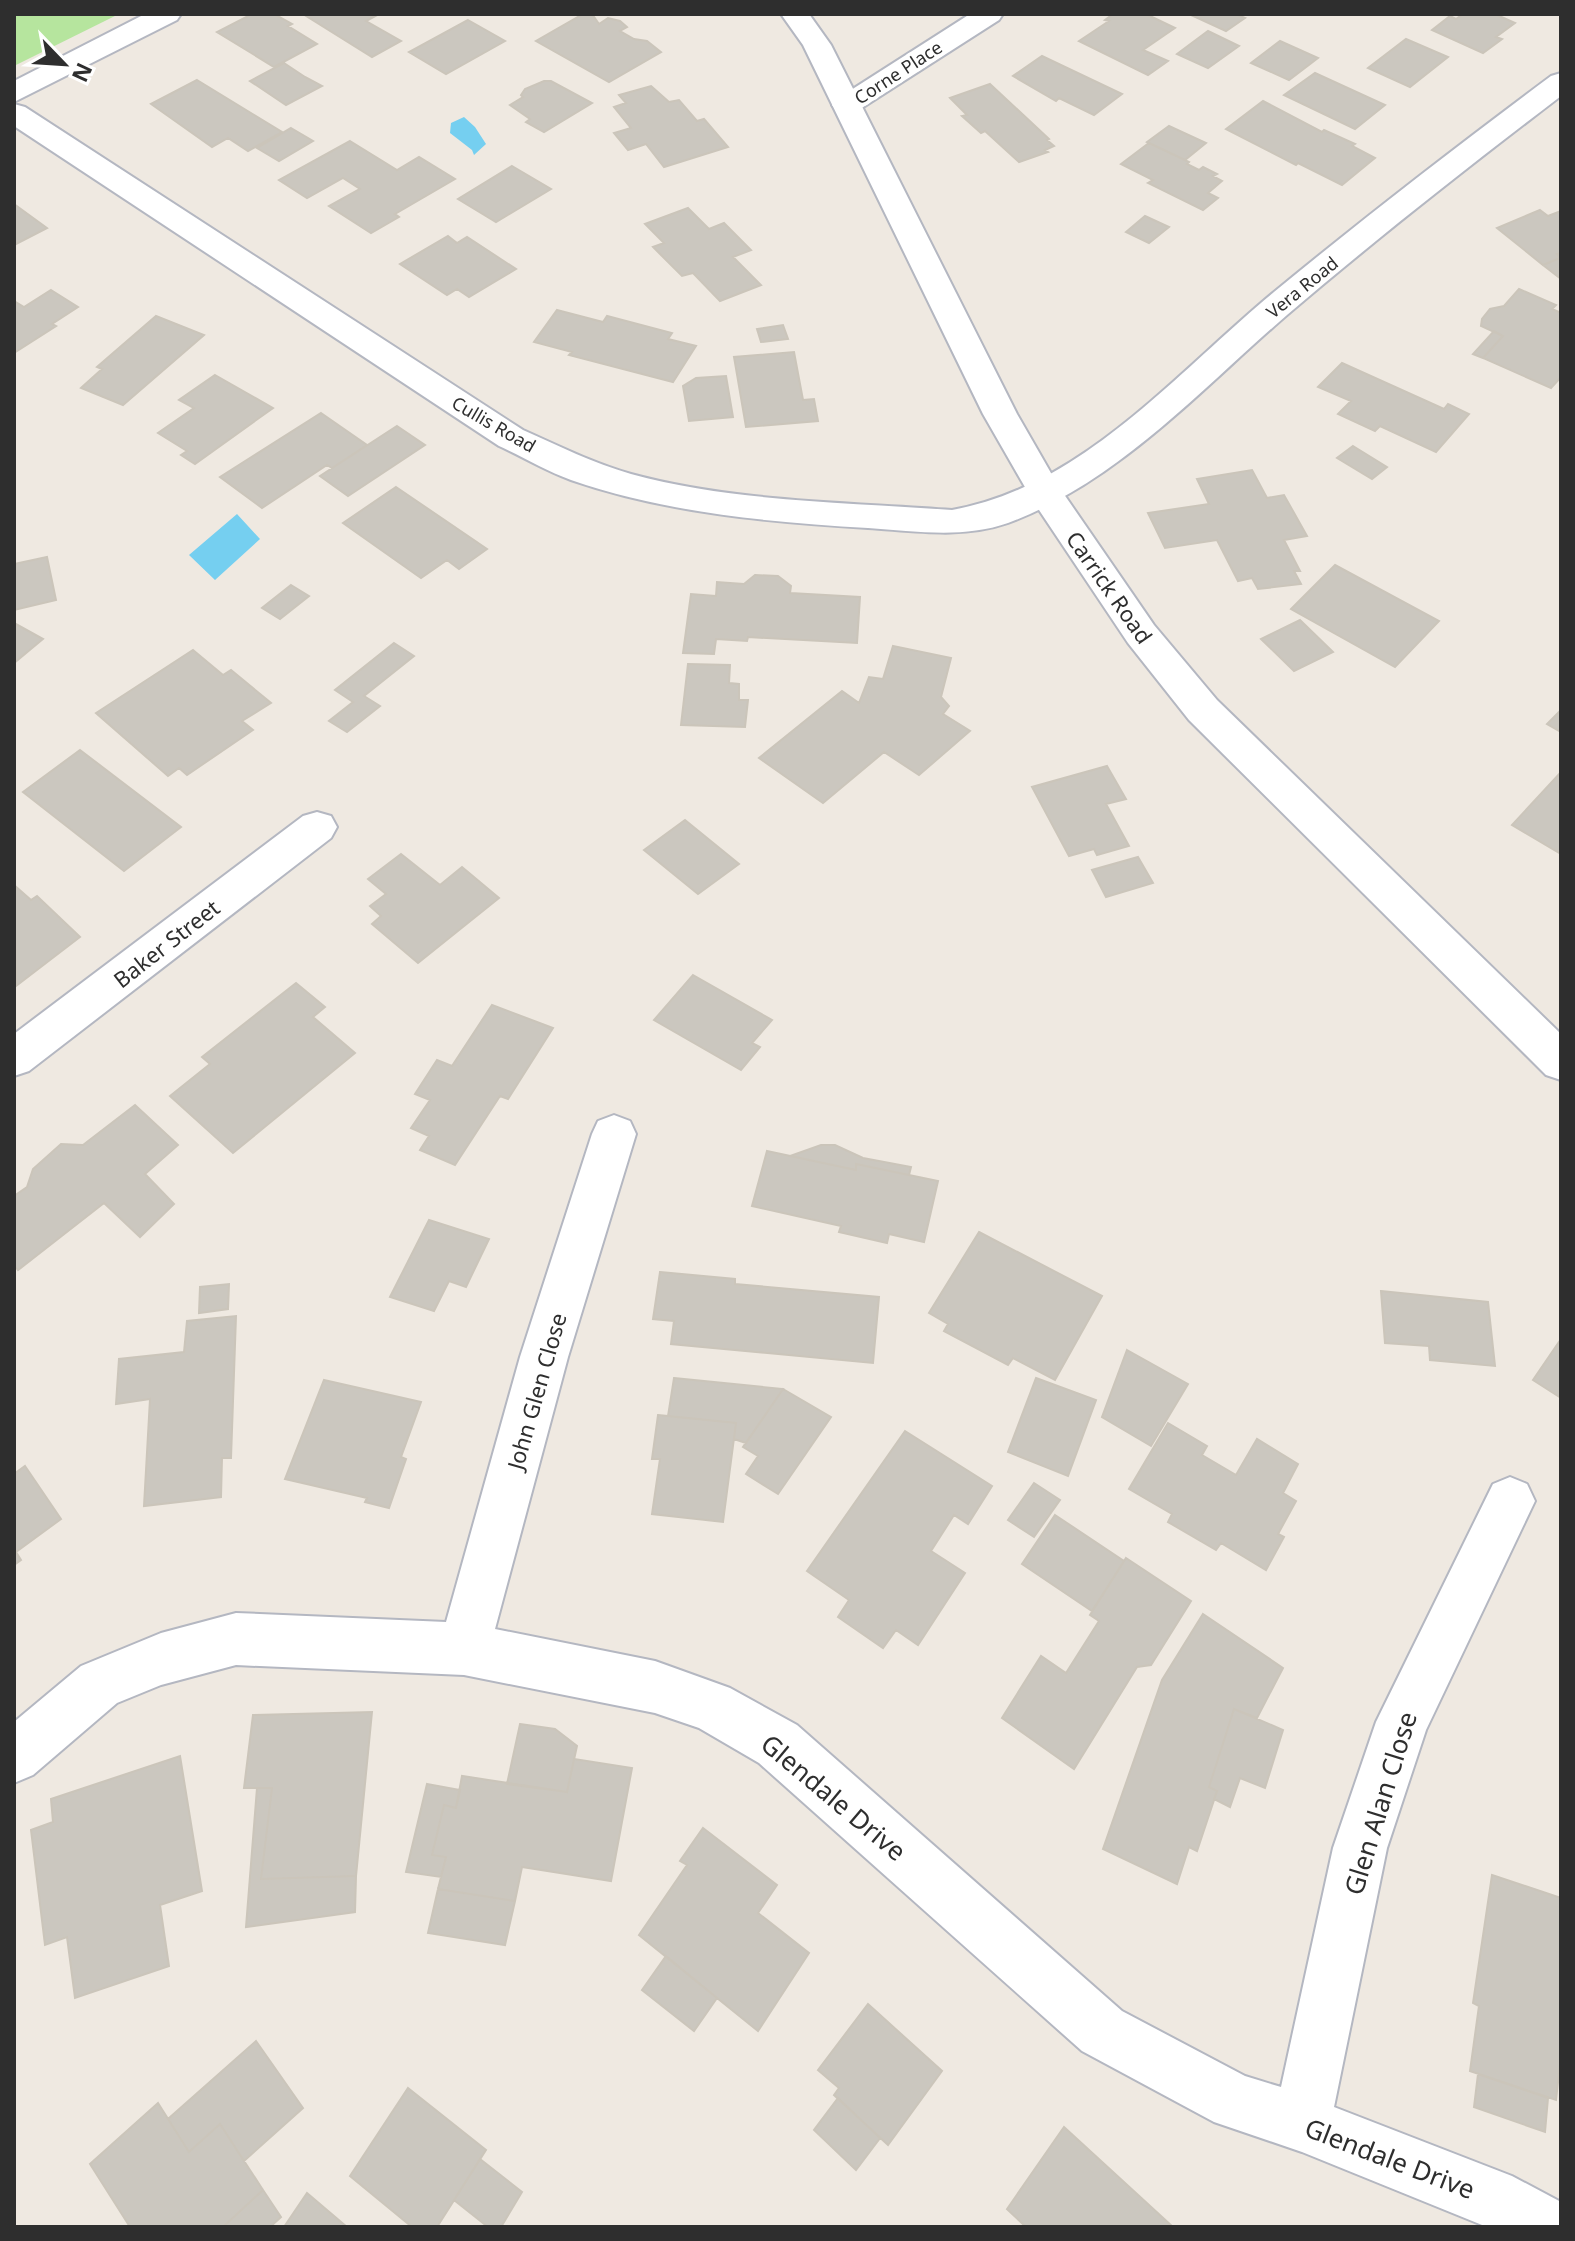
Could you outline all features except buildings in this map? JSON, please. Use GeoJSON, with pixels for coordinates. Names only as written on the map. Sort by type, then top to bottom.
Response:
{"type":"FeatureCollection","features":[{"type":"Feature","properties":{"kind":"street"},"geometry":{"type":"LineString","coordinates":[[14,93],[167,14]]}},
{"type":"Feature","properties":{"kind":"street","name":"Carrick Road"},"geometry":{"type":"LineString","coordinates":[[795,14],[817,45],[1000,414],[1045,493],[1141,634],[1203,710],[1561,1062]]}},
{"type":"Feature","properties":{"kind":"street","name":"Corne Place"},"geometry":{"type":"LineString","coordinates":[[847,105],[989,14]]}},
{"type":"Feature","properties":{"kind":"street","name":"Vera Road"},"geometry":{"type":"LineString","coordinates":[[1045,493],[1144,421],[1276,307],[1536,116],[1561,82]]}},
{"type":"Feature","properties":{"kind":"street","name":"Cullis Road"},"geometry":{"type":"LineString","coordinates":[[14,113],[511,438],[583,471],[650,490],[732,504],[952,522],[997,515],[1045,493]]}},
{"type":"Feature","properties":{"kind":"street","name":"Baker Street"},"geometry":{"type":"LineString","coordinates":[[14,1058],[317,827]]}},
{"type":"Feature","properties":{"kind":"street","name":"John Glen Close"},"geometry":{"type":"LineString","coordinates":[[464,1649],[544,1357],[614,1134]]}},
{"type":"Feature","properties":{"kind":"street","name":"Glen Alan Close"},"geometry":{"type":"LineString","coordinates":[[1302,2123],[1360,1848],[1392,1750],[1402,1722],[1510,1501]]}},
{"type":"Feature","properties":{"kind":"street","name":"Glendale Drive"},"geometry":{"type":"LineString","coordinates":[[14,1756],[99,1684],[161,1659],[236,1639],[464,1649],[655,1687],[712,1706],[778,1744],[1102,2031],[1234,2102],[1302,2123],[1491,2197],[1548,2227]]}},
{"type":"Feature","properties":{"kind":"green space"},"geometry":{"type":"Polygon","coordinates":[[[14,14],[119,14],[14,66],[14,14]]]}},
{"type":"Feature","properties":{"kind":"water"},"geometry":{"type":"Polygon","coordinates":[[[464,117],[486,144],[474,155],[450,133],[451,123],[464,117]]]}},
{"type":"Feature","properties":{"kind":"water"},"geometry":{"type":"Polygon","coordinates":[[[237,514],[260,539],[215,580],[189,555],[237,514]]]}}]}
